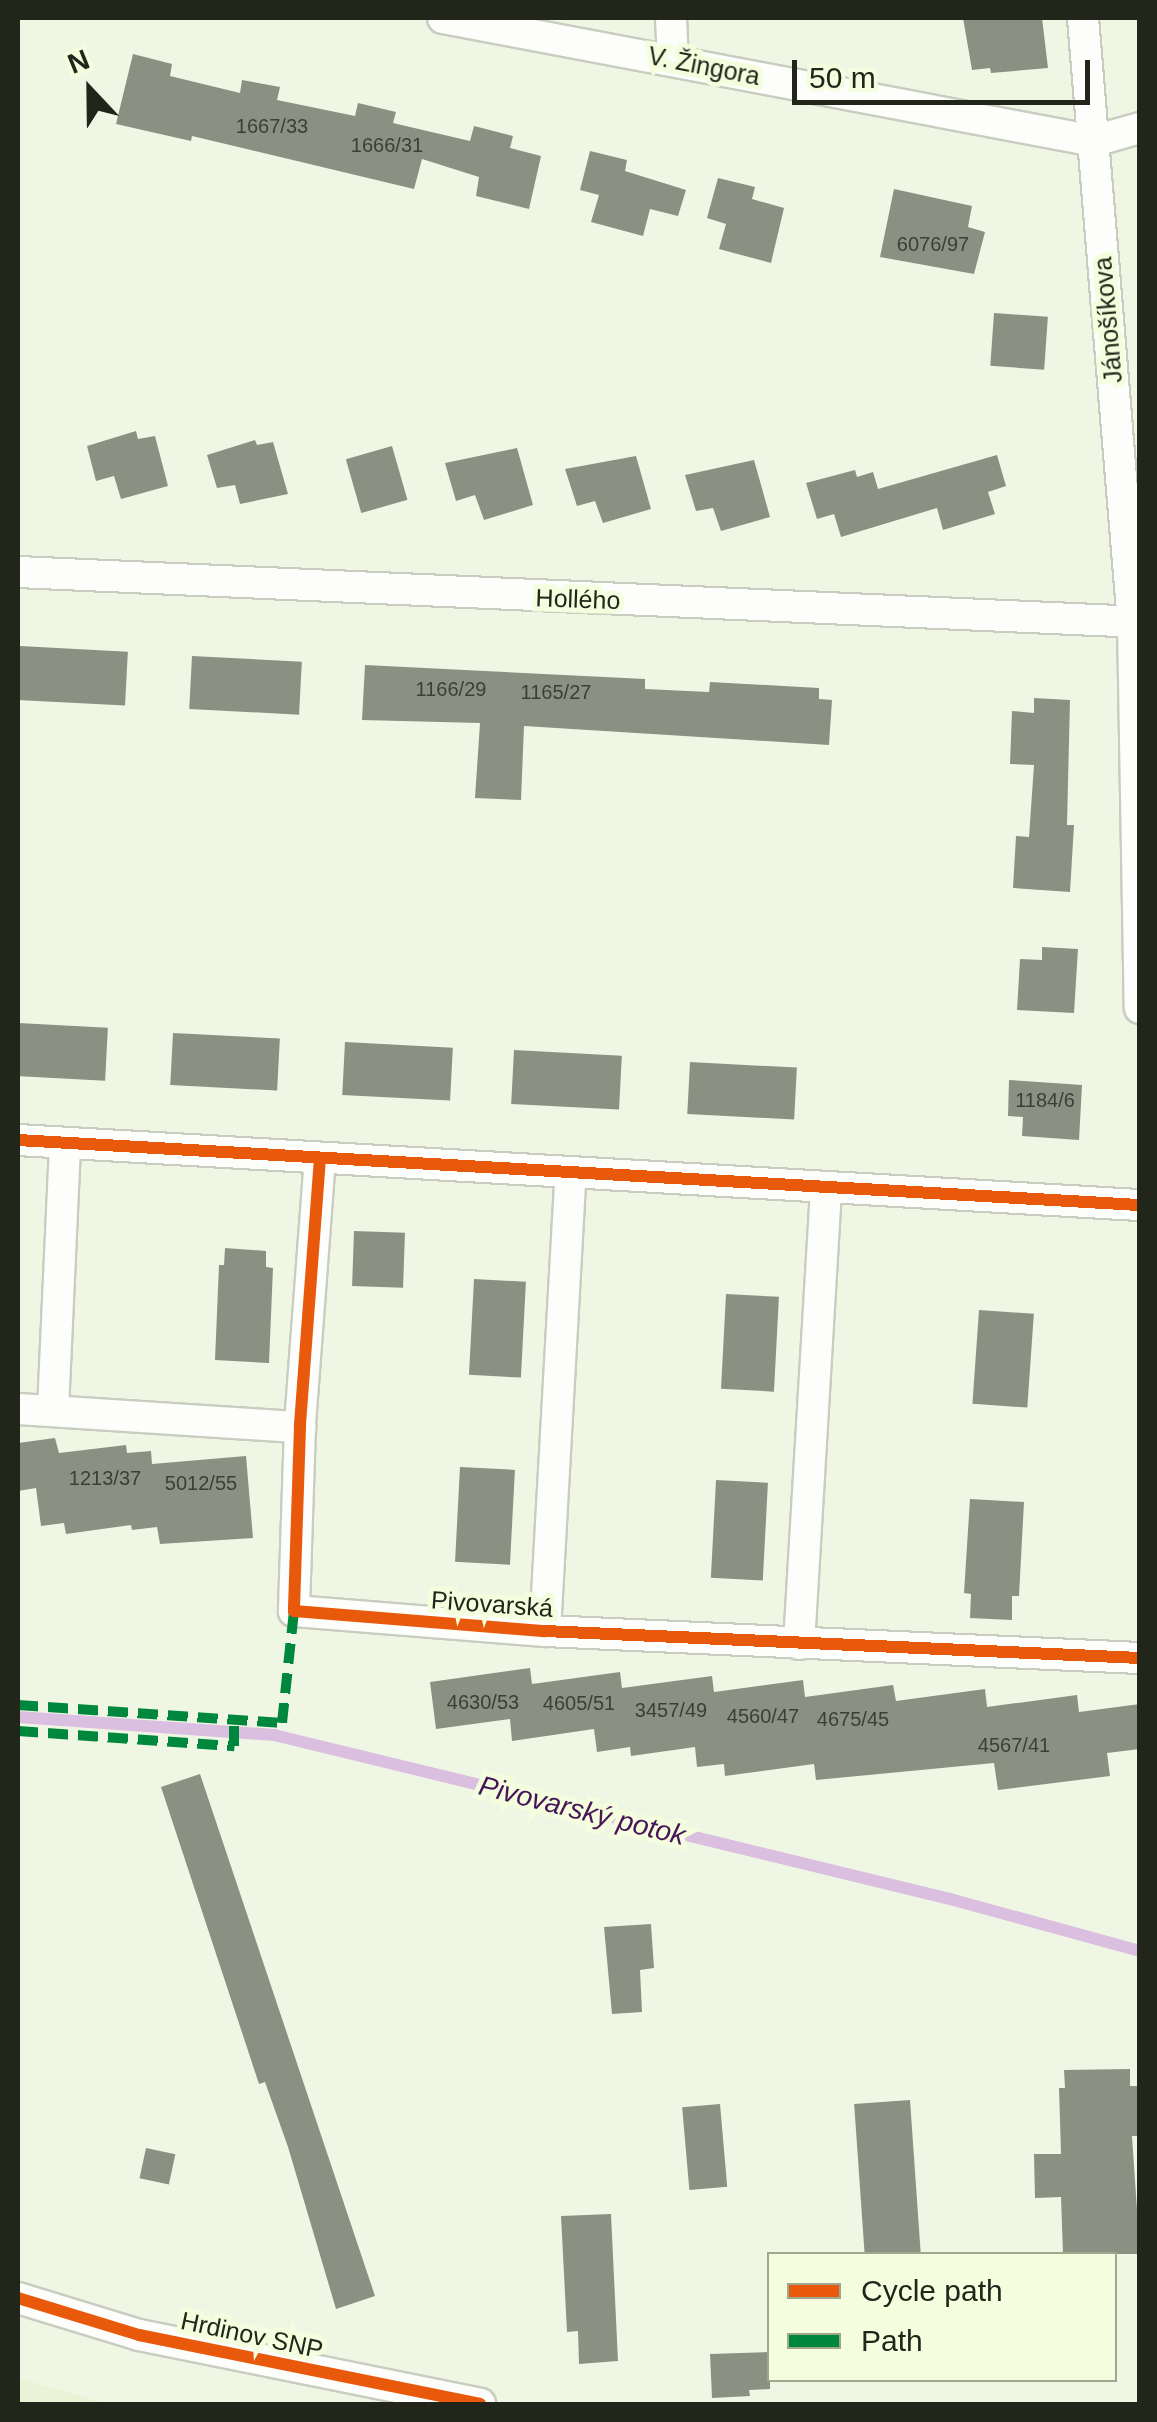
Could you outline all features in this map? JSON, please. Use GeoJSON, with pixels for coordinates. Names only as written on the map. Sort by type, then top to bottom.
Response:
{"type":"FeatureCollection","features":[{"type":"Feature","properties":{"kind":"street","name":"V. Žingora"},"geometry":{"type":"LineString","coordinates":[[443,18],[1094,142],[1140,128]]}},
{"type":"Feature","properties":{"kind":"street"},"geometry":{"type":"LineString","coordinates":[[670,18],[673,60]]}},
{"type":"Feature","properties":{"kind":"street","name":"Jánošíkova"},"geometry":{"type":"LineString","coordinates":[[1083,18],[1136,622]]}},
{"type":"Feature","properties":{"kind":"street","name":"Hollého"},"geometry":{"type":"LineString","coordinates":[[18,572],[1136,622]]}},
{"type":"Feature","properties":{"kind":"street"},"geometry":{"type":"LineString","coordinates":[[1136,622],[1140,1008]]}},
{"type":"Feature","properties":{"kind":"street"},"geometry":{"type":"LineString","coordinates":[[18,1140],[1140,1206]]}},
{"type":"Feature","properties":{"kind":"street"},"geometry":{"type":"LineString","coordinates":[[54,1410],[64,1143]]}},
{"type":"Feature","properties":{"kind":"street","name":"Pivovarská"},"geometry":{"type":"LineString","coordinates":[[320,1158],[300,1426],[294,1612],[546,1631],[1140,1658]]}},
{"type":"Feature","properties":{"kind":"street","name":"Pivovarská"},"geometry":{"type":"LineString","coordinates":[[546,1631],[571,1173]]}},
{"type":"Feature","properties":{"kind":"street"},"geometry":{"type":"LineString","coordinates":[[799,1644],[826,1190]]}},
{"type":"Feature","properties":{"kind":"street"},"geometry":{"type":"LineString","coordinates":[[18,1409],[300,1426]]}},
{"type":"Feature","properties":{"kind":"street","name":"Hrdinov SNP"},"geometry":{"type":"LineString","coordinates":[[18,2298],[139,2335],[480,2404]]}},
{"type":"Feature","properties":{"kind":"shaded area"},"geometry":{"type":"Polygon","coordinates":[[[18,2378],[108,2404],[18,2404],[18,2378]]]}},
{"type":"Feature","properties":{"kind":"building"},"geometry":{"type":"Polygon","coordinates":[[[963,18],[1042,18],[1048,68],[991,73],[990,68],[972,70],[963,18]]]}},
{"type":"Feature","properties":{"kind":"building"},"geometry":{"type":"Polygon","coordinates":[[[133,54],[172,64],[170,76],[240,93],[242,80],[280,87],[277,100],[355,116],[358,103],[396,112],[393,123],[470,141],[474,126],[513,136],[510,148],[541,156],[529,209],[476,196],[479,177],[422,159],[414,189],[192,136],[191,141],[116,124],[133,54]]]}},
{"type":"Feature","properties":{"kind":"building"},"geometry":{"type":"Polygon","coordinates":[[[590,151],[627,160],[625,171],[686,190],[678,216],[650,209],[643,236],[591,222],[599,195],[580,190],[590,151]]]}},
{"type":"Feature","properties":{"kind":"building"},"geometry":{"type":"Polygon","coordinates":[[[718,178],[755,187],[752,199],[784,208],[771,263],[719,249],[726,224],[707,218],[718,178]]]}},
{"type":"Feature","properties":{"kind":"building"},"geometry":{"type":"Polygon","coordinates":[[[894,189],[972,206],[968,227],[985,232],[974,274],[880,257],[894,189]]]}},
{"type":"Feature","properties":{"kind":"building"},"geometry":{"type":"Polygon","coordinates":[[[994,313],[1048,317],[1044,370],[990,366],[994,313]]]}},
{"type":"Feature","properties":{"kind":"building"},"geometry":{"type":"Polygon","coordinates":[[[136,431],[138,439],[155,436],[168,486],[121,499],[114,476],[96,481],[87,446],[136,431]]]}},
{"type":"Feature","properties":{"kind":"building"},"geometry":{"type":"Polygon","coordinates":[[[255,440],[257,445],[273,442],[288,494],[240,504],[235,485],[217,488],[207,455],[255,440]]]}},
{"type":"Feature","properties":{"kind":"building"},"geometry":{"type":"Polygon","coordinates":[[[392,446],[407,500],[361,513],[346,459],[392,446]]]}},
{"type":"Feature","properties":{"kind":"building"},"geometry":{"type":"Polygon","coordinates":[[[517,448],[533,505],[484,520],[475,495],[456,501],[445,463],[517,448]]]}},
{"type":"Feature","properties":{"kind":"building"},"geometry":{"type":"Polygon","coordinates":[[[997,455],[1006,486],[988,492],[995,514],[943,530],[937,508],[841,537],[834,514],[817,519],[806,483],[855,470],[857,477],[873,472],[878,489],[997,455]]]}},
{"type":"Feature","properties":{"kind":"building"},"geometry":{"type":"Polygon","coordinates":[[[636,456],[651,509],[603,523],[595,501],[577,506],[565,469],[636,456]]]}},
{"type":"Feature","properties":{"kind":"building"},"geometry":{"type":"Polygon","coordinates":[[[754,460],[770,517],[721,531],[713,508],[696,511],[685,475],[754,460]]]}},
{"type":"Feature","properties":{"kind":"building"},"geometry":{"type":"Polygon","coordinates":[[[20,646],[128,652],[125,706],[18,700],[20,646]]]}},
{"type":"Feature","properties":{"kind":"building"},"geometry":{"type":"Polygon","coordinates":[[[192,656],[302,662],[299,715],[189,709],[192,656]]]}},
{"type":"Feature","properties":{"kind":"building"},"geometry":{"type":"Polygon","coordinates":[[[365,665],[645,679],[645,689],[709,692],[710,682],[819,688],[819,699],[832,700],[829,745],[524,726],[521,800],[475,798],[480,723],[362,720],[365,665]]]}},
{"type":"Feature","properties":{"kind":"building"},"geometry":{"type":"Polygon","coordinates":[[[1034,698],[1070,700],[1067,825],[1074,825],[1070,892],[1013,888],[1016,836],[1029,837],[1034,765],[1010,764],[1012,711],[1034,713],[1034,698]]]}},
{"type":"Feature","properties":{"kind":"building"},"geometry":{"type":"Polygon","coordinates":[[[1042,947],[1078,949],[1074,1013],[1017,1010],[1020,959],[1042,960],[1042,947]]]}},
{"type":"Feature","properties":{"kind":"building"},"geometry":{"type":"Polygon","coordinates":[[[18,1023],[108,1028],[105,1081],[18,1076],[18,1023]]]}},
{"type":"Feature","properties":{"kind":"building"},"geometry":{"type":"Polygon","coordinates":[[[173,1033],[280,1039],[277,1091],[170,1085],[173,1033]]]}},
{"type":"Feature","properties":{"kind":"building"},"geometry":{"type":"Polygon","coordinates":[[[345,1042],[453,1048],[450,1101],[342,1095],[345,1042]]]}},
{"type":"Feature","properties":{"kind":"building"},"geometry":{"type":"Polygon","coordinates":[[[514,1050],[622,1056],[619,1110],[511,1104],[514,1050]]]}},
{"type":"Feature","properties":{"kind":"building"},"geometry":{"type":"Polygon","coordinates":[[[690,1062],[797,1068],[794,1120],[687,1114],[690,1062]]]}},
{"type":"Feature","properties":{"kind":"building"},"geometry":{"type":"Polygon","coordinates":[[[1009,1080],[1082,1085],[1079,1140],[1022,1136],[1023,1117],[1008,1116],[1009,1080]]]}},
{"type":"Feature","properties":{"kind":"building"},"geometry":{"type":"Polygon","coordinates":[[[354,1231],[405,1233],[403,1288],[352,1286],[354,1231]]]}},
{"type":"Feature","properties":{"kind":"building"},"geometry":{"type":"Polygon","coordinates":[[[225,1248],[266,1251],[266,1267],[273,1268],[269,1363],[215,1360],[219,1265],[224,1265],[225,1248]]]}},
{"type":"Feature","properties":{"kind":"building"},"geometry":{"type":"Polygon","coordinates":[[[474,1279],[526,1282],[521,1378],[469,1375],[474,1279]]]}},
{"type":"Feature","properties":{"kind":"building"},"geometry":{"type":"Polygon","coordinates":[[[726,1294],[779,1297],[774,1392],[721,1389],[726,1294]]]}},
{"type":"Feature","properties":{"kind":"building"},"geometry":{"type":"Polygon","coordinates":[[[979,1310],[1034,1314],[1027,1408],[972,1404],[979,1310]]]}},
{"type":"Feature","properties":{"kind":"building"},"geometry":{"type":"Polygon","coordinates":[[[55,1438],[59,1453],[126,1445],[127,1453],[151,1451],[152,1464],[246,1456],[253,1538],[160,1544],[157,1527],[132,1530],[131,1525],[66,1534],[64,1523],[41,1526],[36,1488],[18,1491],[18,1443],[55,1438]]]}},
{"type":"Feature","properties":{"kind":"building"},"geometry":{"type":"Polygon","coordinates":[[[460,1467],[515,1470],[510,1565],[455,1562],[460,1467]]]}},
{"type":"Feature","properties":{"kind":"building"},"geometry":{"type":"Polygon","coordinates":[[[716,1480],[768,1483],[763,1581],[711,1578],[716,1480]]]}},
{"type":"Feature","properties":{"kind":"building"},"geometry":{"type":"Polygon","coordinates":[[[970,1499],[1024,1502],[1019,1596],[1012,1596],[1012,1620],[970,1618],[971,1594],[964,1593],[970,1499]]]}},
{"type":"Feature","properties":{"kind":"building"},"geometry":{"type":"Polygon","coordinates":[[[530,1668],[532,1684],[620,1672],[622,1688],[712,1676],[714,1692],[803,1680],[805,1697],[893,1685],[896,1701],[985,1689],[987,1707],[1077,1695],[1079,1712],[1140,1704],[1140,1749],[1107,1753],[1110,1776],[998,1790],[994,1763],[816,1780],[814,1764],[725,1776],[724,1764],[697,1767],[695,1747],[631,1756],[630,1747],[597,1752],[594,1729],[512,1741],[510,1719],[436,1729],[430,1682],[530,1668]]]}},
{"type":"Feature","properties":{"kind":"building"},"geometry":{"type":"Polygon","coordinates":[[[200,1774],[375,2296],[336,2309],[288,2147],[265,2082],[259,2084],[161,1787],[200,1774]]]}},
{"type":"Feature","properties":{"kind":"building"},"geometry":{"type":"Polygon","coordinates":[[[651,1924],[654,1968],[640,1970],[642,2012],[612,2014],[604,1927],[651,1924]]]}},
{"type":"Feature","properties":{"kind":"building"},"geometry":{"type":"Polygon","coordinates":[[[1130,2069],[1130,2086],[1137,2086],[1138,2136],[1132,2136],[1140,2254],[1063,2252],[1061,2197],[1035,2198],[1034,2154],[1061,2154],[1059,2088],[1065,2088],[1064,2070],[1130,2069]]]}},
{"type":"Feature","properties":{"kind":"building"},"geometry":{"type":"Polygon","coordinates":[[[910,2100],[921,2252],[864,2252],[854,2104],[910,2100]]]}},
{"type":"Feature","properties":{"kind":"building"},"geometry":{"type":"Polygon","coordinates":[[[720,2104],[727,2187],[689,2190],[682,2107],[720,2104]]]}},
{"type":"Feature","properties":{"kind":"building"},"geometry":{"type":"Polygon","coordinates":[[[146,2148],[175,2154],[169,2185],[140,2178],[146,2148]]]}},
{"type":"Feature","properties":{"kind":"building"},"geometry":{"type":"Polygon","coordinates":[[[611,2214],[618,2361],[579,2364],[578,2331],[567,2332],[561,2216],[611,2214]]]}},
{"type":"Feature","properties":{"kind":"building"},"geometry":{"type":"Polygon","coordinates":[[[767,2352],[770,2389],[749,2390],[750,2396],[712,2398],[710,2354],[767,2352]]]}},
{"type":"Feature","properties":{"kind":"waterway","name":"Pivovarský potok"},"geometry":{"type":"LineString","coordinates":[[18,1717],[274,1735],[950,1899],[1140,1951]]}},
{"type":"Feature","properties":{"kind":"marked path"},"geometry":{"type":"LineString","coordinates":[[18,1705],[282,1723],[294,1611]]}},
{"type":"Feature","properties":{"kind":"marked path"},"geometry":{"type":"LineString","coordinates":[[18,1731],[234,1746],[234,1719]]}},
{"type":"Feature","properties":{"kind":"cycle path"},"geometry":{"type":"LineString","coordinates":[[18,1140],[1140,1205]]}},
{"type":"Feature","properties":{"kind":"cycle path"},"geometry":{"type":"LineString","coordinates":[[320,1158],[300,1427],[294,1611],[545,1631],[1140,1658]]}},
{"type":"Feature","properties":{"kind":"cycle path"},"geometry":{"type":"LineString","coordinates":[[18,2298],[139,2335],[480,2404]]}}]}
